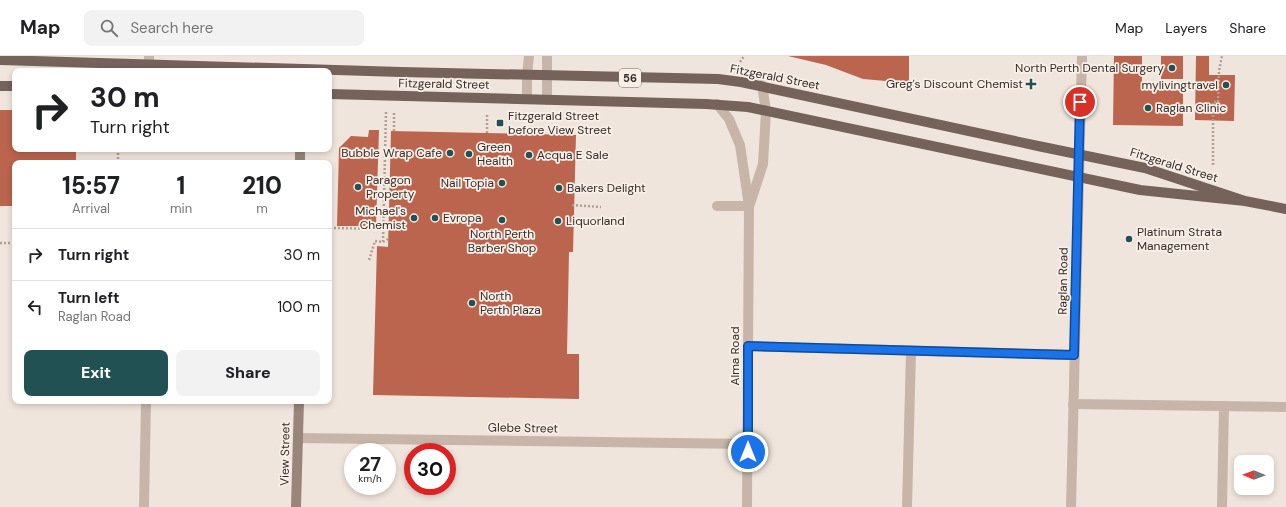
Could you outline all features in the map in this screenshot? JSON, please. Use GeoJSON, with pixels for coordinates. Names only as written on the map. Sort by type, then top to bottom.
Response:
{"type":"FeatureCollection","features":[{"type":"Feature","properties":{"kind":"main road","name":"Fitzgerald Street"},"geometry":{"type":"LineString","coordinates":[[0,60],[286,68]]}},
{"type":"Feature","properties":{"kind":"main road","name":"Fitzgerald Street"},"geometry":{"type":"LineString","coordinates":[[332,69],[547,76],[718,79],[762,85],[1079,155],[1145,168],[1245,201]]}},
{"type":"Feature","properties":{"kind":"main road"},"geometry":{"type":"LineString","coordinates":[[0,86],[12,86]]}},
{"type":"Feature","properties":{"kind":"main road","name":"Fitzgerald Street"},"geometry":{"type":"LineString","coordinates":[[332,94],[716,104],[748,107],[1140,190],[1245,201],[1286,209]]}},
{"type":"Feature","properties":{"kind":"street"},"geometry":{"type":"LineString","coordinates":[[526,99],[529,56]]}},
{"type":"Feature","properties":{"kind":"street"},"geometry":{"type":"LineString","coordinates":[[547,56],[547,100]]}},
{"type":"Feature","properties":{"kind":"street","name":"Raglan Road"},"geometry":{"type":"LineString","coordinates":[[1071,507],[1082,56]]}},
{"type":"Feature","properties":{"kind":"street","name":"Alma Road"},"geometry":{"type":"LineString","coordinates":[[749,206],[763,164],[766,111],[762,85]]}},
{"type":"Feature","properties":{"kind":"street","name":"Alma Road"},"geometry":{"type":"LineString","coordinates":[[716,104],[729,119],[740,145],[749,206],[747,507]]}},
{"type":"Feature","properties":{"kind":"street"},"geometry":{"type":"LineString","coordinates":[[717,206],[749,206]]}},
{"type":"Feature","properties":{"kind":"street"},"geometry":{"type":"LineString","coordinates":[[748,346],[1074,355]]}},
{"type":"Feature","properties":{"kind":"street"},"geometry":{"type":"LineString","coordinates":[[908,507],[911,351]]}},
{"type":"Feature","properties":{"kind":"street"},"geometry":{"type":"LineString","coordinates":[[144,507],[146,404]]}},
{"type":"Feature","properties":{"kind":"street","name":"View Street"},"geometry":{"type":"LineString","coordinates":[[296,507],[299,404]]}},
{"type":"Feature","properties":{"kind":"street"},"geometry":{"type":"LineString","coordinates":[[1073,404],[1286,407]]}},
{"type":"Feature","properties":{"kind":"street"},"geometry":{"type":"LineString","coordinates":[[1222,507],[1224,406]]}},
{"type":"Feature","properties":{"kind":"street","name":"Glebe Street"},"geometry":{"type":"LineString","coordinates":[[298,438],[748,444]]}},
{"type":"Feature","properties":{"kind":"path"},"geometry":{"type":"LineString","coordinates":[[740,62],[744,56]]}},
{"type":"Feature","properties":{"kind":"path"},"geometry":{"type":"LineString","coordinates":[[1213,165],[1213,102],[1218,102],[1219,70],[1222,56]]}},
{"type":"Feature","properties":{"kind":"path"},"geometry":{"type":"LineString","coordinates":[[383,242],[386,112]]}},
{"type":"Feature","properties":{"kind":"path"},"geometry":{"type":"LineString","coordinates":[[394,112],[394,131]]}},
{"type":"Feature","properties":{"kind":"path"},"geometry":{"type":"LineString","coordinates":[[487,114],[487,133]]}},
{"type":"Feature","properties":{"kind":"path"},"geometry":{"type":"LineString","coordinates":[[572,205],[601,207]]}},
{"type":"Feature","properties":{"kind":"path"},"geometry":{"type":"LineString","coordinates":[[334,228],[383,229]]}},
{"type":"Feature","properties":{"kind":"path"},"geometry":{"type":"LineString","coordinates":[[369,260],[375,242],[383,242],[388,239]]}},
{"type":"Feature","properties":{"kind":"path"},"geometry":{"type":"LineString","coordinates":[[0,243],[12,243]]}},
{"type":"Feature","properties":{"kind":"building"},"geometry":{"type":"Polygon","coordinates":[[[788,56],[909,56],[909,83],[863,79],[826,65],[788,56]]]}},
{"type":"Feature","properties":{"kind":"building","name":"Raglan Clinic"},"geometry":{"type":"Polygon","coordinates":[[[1114,56],[1142,56],[1142,89],[1183,90],[1183,126],[1113,125],[1114,56]]]}},
{"type":"Feature","properties":{"kind":"building","name":"North Perth Dental Surgery"},"geometry":{"type":"Polygon","coordinates":[[[1161,56],[1183,56],[1183,79],[1161,79],[1161,56]]]}},
{"type":"Feature","properties":{"kind":"building"},"geometry":{"type":"Polygon","coordinates":[[[1196,56],[1209,56],[1209,75],[1235,75],[1234,121],[1195,120],[1196,56]]]}},
{"type":"Feature","properties":{"kind":"building"},"geometry":{"type":"Polygon","coordinates":[[[0,110],[12,110],[12,152],[76,152],[76,160],[12,160],[12,206],[0,206],[0,110]]]}},
{"type":"Feature","properties":{"kind":"building","name":"Paragon Property"},"geometry":{"type":"Polygon","coordinates":[[[369,130],[379,130],[376,226],[337,226],[339,148],[351,136],[368,137],[369,130]]]}},
{"type":"Feature","properties":{"kind":"building","name":"North Perth Plaza"},"geometry":{"type":"Polygon","coordinates":[[[391,131],[576,135],[573,252],[569,252],[567,354],[579,354],[579,399],[373,395],[377,246],[388,247],[391,131]]]}},
{"type":"Feature","properties":{"kind":"place","name":"North Perth Dental Surgery"},"geometry":{"type":"Point","coordinates":[1172,68]}},
{"type":"Feature","properties":{"kind":"place","name":"Greg's Discount Chemist"},"geometry":{"type":"Point","coordinates":[1031,84]}},
{"type":"Feature","properties":{"kind":"place","name":"mylivingtravel"},"geometry":{"type":"Point","coordinates":[1226,85]}},
{"type":"Feature","properties":{"kind":"place","name":"Raglan Clinic"},"geometry":{"type":"Point","coordinates":[1148,108]}},
{"type":"Feature","properties":{"kind":"place","name":"Fitzgerald Street before View Street"},"geometry":{"type":"Point","coordinates":[500,123]}},
{"type":"Feature","properties":{"kind":"place","name":"Bubble Wrap Cafe"},"geometry":{"type":"Point","coordinates":[450,153]}},
{"type":"Feature","properties":{"kind":"place","name":"Green Health"},"geometry":{"type":"Point","coordinates":[469,154]}},
{"type":"Feature","properties":{"kind":"place","name":"Acqua E Sale"},"geometry":{"type":"Point","coordinates":[529,155]}},
{"type":"Feature","properties":{"kind":"place","name":"Nail Topia"},"geometry":{"type":"Point","coordinates":[502,183]}},
{"type":"Feature","properties":{"kind":"place","name":"Paragon Property"},"geometry":{"type":"Point","coordinates":[358,187]}},
{"type":"Feature","properties":{"kind":"place","name":"Bakers Delight"},"geometry":{"type":"Point","coordinates":[559,188]}},
{"type":"Feature","properties":{"kind":"place","name":"Michael's Chemist"},"geometry":{"type":"Point","coordinates":[414,218]}},
{"type":"Feature","properties":{"kind":"place","name":"Evropa"},"geometry":{"type":"Point","coordinates":[435,218]}},
{"type":"Feature","properties":{"kind":"place","name":"North Perth Barber Shop"},"geometry":{"type":"Point","coordinates":[502,220]}},
{"type":"Feature","properties":{"kind":"place","name":"Liquorland"},"geometry":{"type":"Point","coordinates":[558,221]}},
{"type":"Feature","properties":{"kind":"place","name":"Platinum Strata Management"},"geometry":{"type":"Point","coordinates":[1129,239]}},
{"type":"Feature","properties":{"kind":"place","name":"North Perth Plaza"},"geometry":{"type":"Point","coordinates":[472,303]}},
{"type":"Feature","properties":{"kind":"route"},"geometry":{"type":"LineString","coordinates":[[748,452],[748,346],[1074,355],[1080,102]]}}]}
